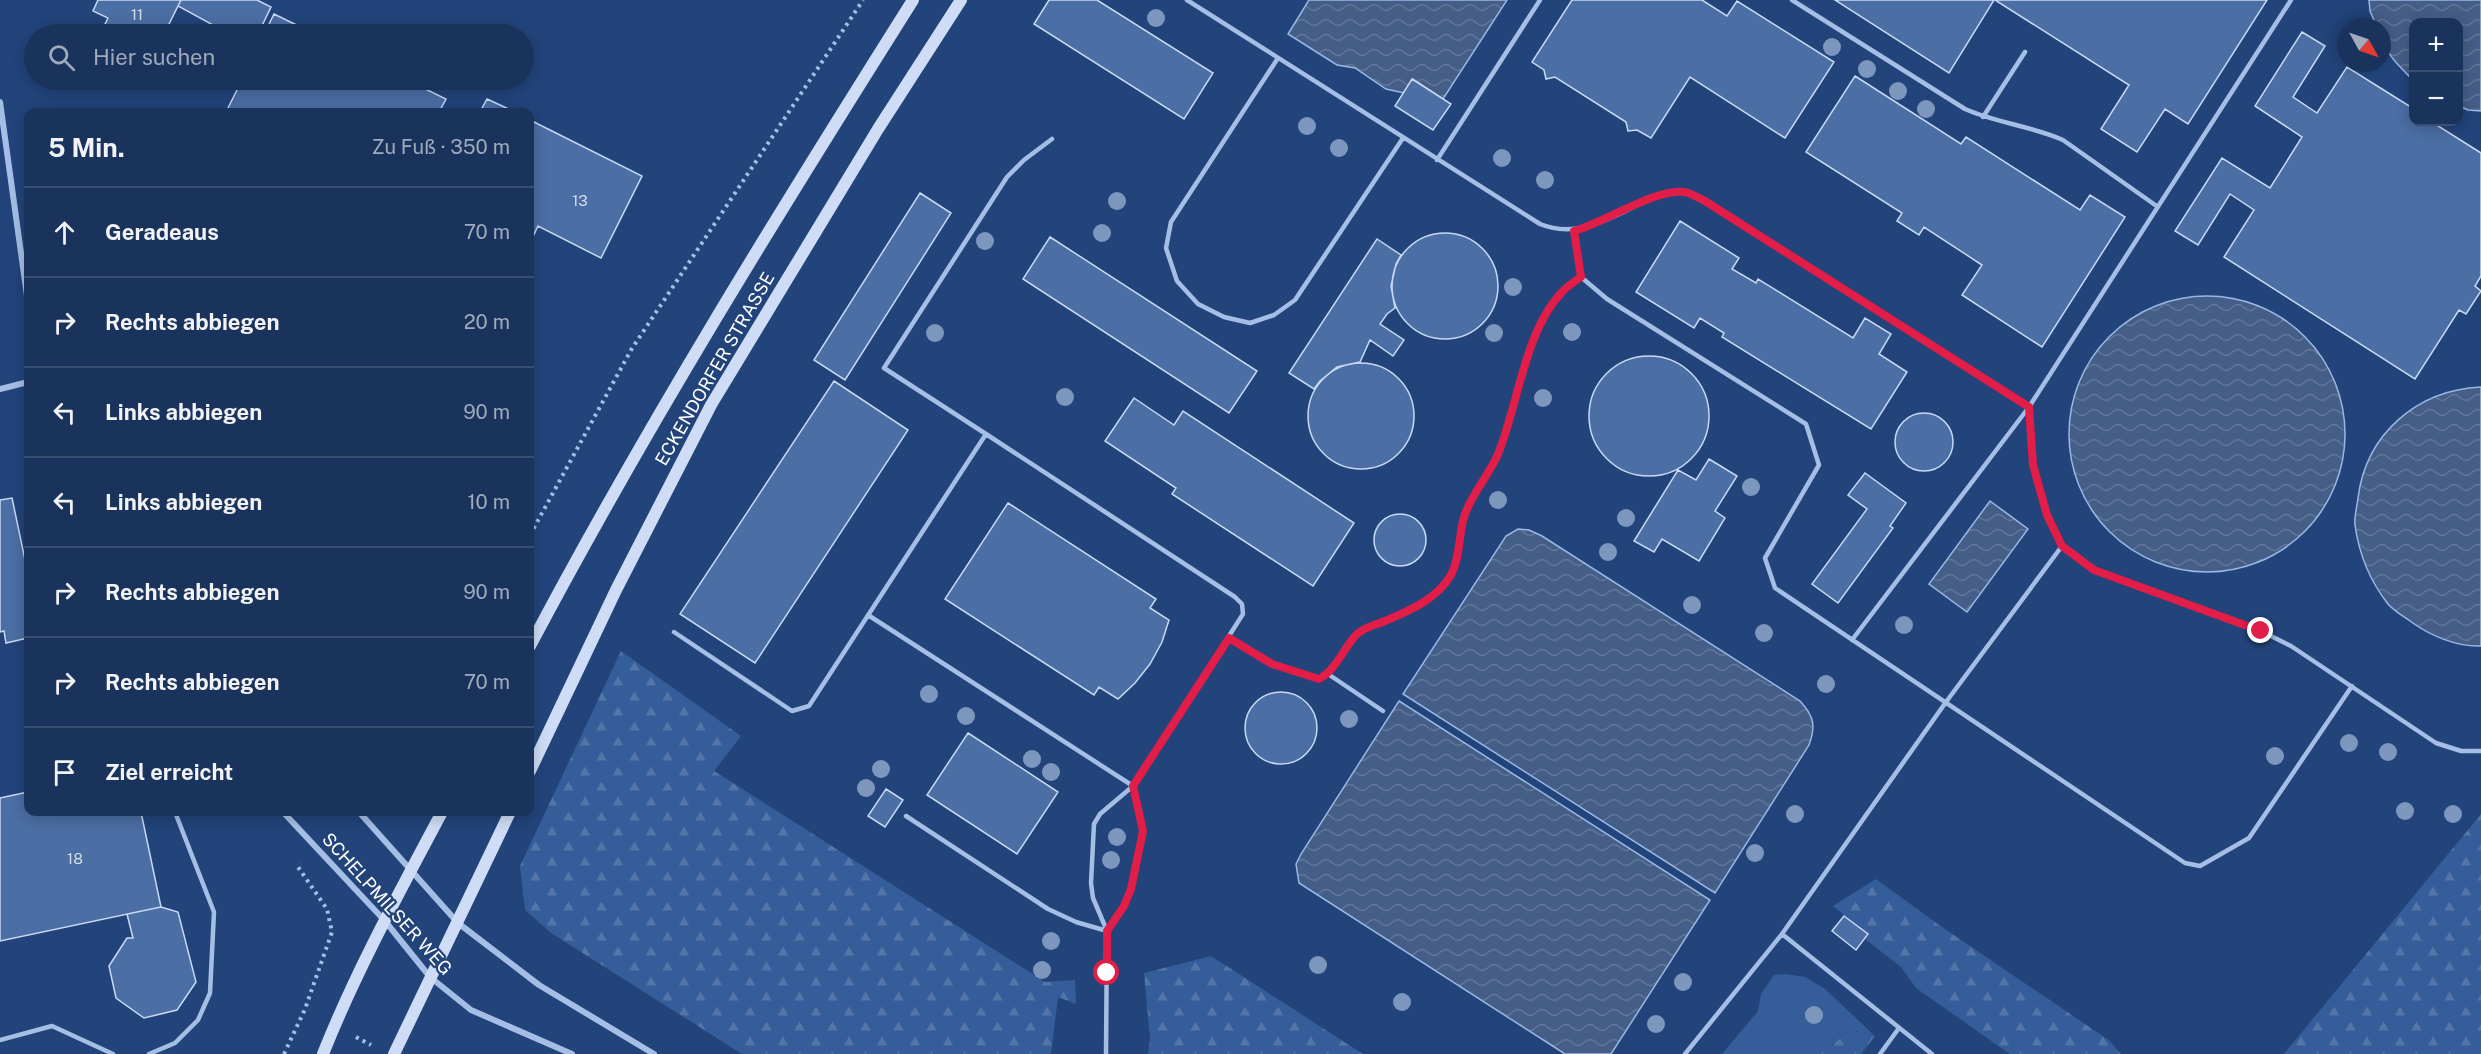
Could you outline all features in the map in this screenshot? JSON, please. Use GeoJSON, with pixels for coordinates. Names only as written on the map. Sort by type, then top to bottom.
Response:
{"type":"FeatureCollection","features":[{"type":"Feature","properties":{"kind":"main road","name":"ECKENDORFER STRASSE"},"geometry":{"type":"LineString","coordinates":[[534,638],[572,565],[676,385],[914,0]]}},
{"type":"Feature","properties":{"kind":"main road","name":"ECKENDORFER STRASSE"},"geometry":{"type":"LineString","coordinates":[[534,763],[616,590],[711,405],[878,129],[961,0]]}},
{"type":"Feature","properties":{"kind":"main road"},"geometry":{"type":"LineString","coordinates":[[323,1054],[334,1024],[440,816]]}},
{"type":"Feature","properties":{"kind":"main road"},"geometry":{"type":"LineString","coordinates":[[394,1054],[508,816]]}},
{"type":"Feature","properties":{"kind":"street"},"geometry":{"type":"LineString","coordinates":[[0,102],[24,274]]}},
{"type":"Feature","properties":{"kind":"street"},"geometry":{"type":"LineString","coordinates":[[0,389],[24,383]]}},
{"type":"Feature","properties":{"kind":"street","name":"SCHELPMILSER WEG"},"geometry":{"type":"LineString","coordinates":[[287,816],[385,921],[430,977],[471,1010],[572,1054]]}},
{"type":"Feature","properties":{"kind":"street"},"geometry":{"type":"LineString","coordinates":[[363,816],[458,923],[539,985],[654,1054]]}},
{"type":"Feature","properties":{"kind":"lane"},"geometry":{"type":"LineString","coordinates":[[1187,0],[1540,224],[1555,230],[1574,231],[1592,226],[1658,195],[1685,192],[1705,201],[2029,407]]}},
{"type":"Feature","properties":{"kind":"lane"},"geometry":{"type":"LineString","coordinates":[[1437,160],[1540,0]]}},
{"type":"Feature","properties":{"kind":"lane"},"geometry":{"type":"LineString","coordinates":[[1792,0],[1965,109],[1983,117],[2063,140],[2158,207]]}},
{"type":"Feature","properties":{"kind":"lane"},"geometry":{"type":"LineString","coordinates":[[1852,640],[2029,407],[2291,0]]}},
{"type":"Feature","properties":{"kind":"lane"},"geometry":{"type":"LineString","coordinates":[[1983,117],[2025,52]]}},
{"type":"Feature","properties":{"kind":"lane"},"geometry":{"type":"LineString","coordinates":[[1278,58],[1171,222],[1166,248],[1177,281],[1198,304],[1224,317],[1250,323],[1274,315],[1295,300],[1403,138]]}},
{"type":"Feature","properties":{"kind":"lane"},"geometry":{"type":"LineString","coordinates":[[1053,139],[1024,160],[1007,177],[884,368],[1235,597],[1242,604],[1243,614],[1229,638],[1133,786],[1100,814],[1094,824],[1091,883],[1093,898],[1107,931],[1106,1054]]}},
{"type":"Feature","properties":{"kind":"lane"},"geometry":{"type":"LineString","coordinates":[[1574,231],[1581,277],[1607,299],[1806,424],[1819,465],[1765,558],[1775,588],[2186,863],[2200,866],[2249,838],[2352,686]]}},
{"type":"Feature","properties":{"kind":"lane"},"geometry":{"type":"LineString","coordinates":[[1229,638],[1272,664],[1319,679],[1328,674],[1357,634],[1367,627],[1410,611],[1426,601],[1450,575],[1458,556],[1465,514],[1473,496],[1497,457],[1535,338],[1547,312],[1563,290],[1581,277]]}},
{"type":"Feature","properties":{"kind":"lane"},"geometry":{"type":"LineString","coordinates":[[2029,407],[2033,465],[2047,515],[2062,546],[2094,570],[2261,631],[2291,646],[2436,743],[2461,751],[2481,751]]}},
{"type":"Feature","properties":{"kind":"lane"},"geometry":{"type":"LineString","coordinates":[[674,632],[792,711],[809,706],[986,434]]}},
{"type":"Feature","properties":{"kind":"lane"},"geometry":{"type":"LineString","coordinates":[[1685,1054],[1782,934],[1946,702],[2062,546]]}},
{"type":"Feature","properties":{"kind":"lane"},"geometry":{"type":"LineString","coordinates":[[868,615],[1133,786],[1143,831],[1131,889],[1124,906],[1107,931]]}},
{"type":"Feature","properties":{"kind":"lane"},"geometry":{"type":"LineString","coordinates":[[1328,674],[1383,711]]}},
{"type":"Feature","properties":{"kind":"lane"},"geometry":{"type":"LineString","coordinates":[[149,1054],[175,1043],[198,1020],[210,993],[214,912],[177,816]]}},
{"type":"Feature","properties":{"kind":"lane"},"geometry":{"type":"LineString","coordinates":[[906,816],[1048,909],[1076,922],[1107,931]]}},
{"type":"Feature","properties":{"kind":"lane"},"geometry":{"type":"LineString","coordinates":[[1782,934],[1932,1054]]}},
{"type":"Feature","properties":{"kind":"lane"},"geometry":{"type":"LineString","coordinates":[[0,1040],[52,1026],[113,1054]]}},
{"type":"Feature","properties":{"kind":"lane"},"geometry":{"type":"LineString","coordinates":[[1880,1054],[1899,1028]]}},
{"type":"Feature","properties":{"kind":"path"},"geometry":{"type":"LineString","coordinates":[[534,528],[631,350],[863,0]]}},
{"type":"Feature","properties":{"kind":"path"},"geometry":{"type":"LineString","coordinates":[[284,1054],[305,1009],[332,932],[327,909],[298,867]]}},
{"type":"Feature","properties":{"kind":"green space"},"geometry":{"type":"Polygon","coordinates":[[[621,651],[741,736],[714,771],[1045,982],[1075,980],[1076,1004],[1058,997],[1051,1054],[742,1054],[551,933],[525,910],[520,866],[621,651]]]}},
{"type":"Feature","properties":{"kind":"green space"},"geometry":{"type":"Polygon","coordinates":[[[2481,814],[2481,1054],[2284,1054],[2481,814]]]}},
{"type":"Feature","properties":{"kind":"green space"},"geometry":{"type":"Polygon","coordinates":[[[1876,879],[1939,925],[2110,1041],[2121,1054],[2010,1054],[1916,988],[1901,967],[1865,939],[1868,934],[1833,906],[1876,879]]]}},
{"type":"Feature","properties":{"kind":"green space"},"geometry":{"type":"Polygon","coordinates":[[[1211,956],[1363,1054],[1148,1054],[1150,1039],[1144,973],[1211,956]]]}},
{"type":"Feature","properties":{"kind":"green space"},"geometry":{"type":"Polygon","coordinates":[[[1774,975],[1805,977],[1824,988],[1875,1036],[1851,1030],[1820,1054],[1722,1054],[1758,1011],[1761,994],[1774,975]]]}},
{"type":"Feature","properties":{"kind":"green space"},"geometry":{"type":"Polygon","coordinates":[[[1851,1030],[1875,1036],[1861,1054],[1820,1054],[1851,1030]]]}},
{"type":"Feature","properties":{"kind":"water"},"geometry":{"type":"Polygon","coordinates":[[[1309,0],[1507,0],[1443,99],[1413,79],[1404,93],[1386,89],[1355,68],[1337,65],[1288,34],[1309,0]]]}},
{"type":"Feature","properties":{"kind":"water"},"geometry":{"type":"Polygon","coordinates":[[[2369,0],[2481,0],[2481,111],[2463,108],[2463,18],[2409,18],[2409,76],[2391,56],[2391,18],[2373,18],[2369,0]]]}},
{"type":"Feature","properties":{"kind":"water"},"geometry":{"type":"Polygon","coordinates":[[[2207,296],[2234,299],[2260,307],[2284,319],[2305,336],[2322,357],[2334,381],[2342,407],[2345,434],[2342,461],[2334,487],[2322,511],[2305,532],[2284,549],[2260,561],[2234,569],[2207,572],[2180,569],[2154,561],[2130,549],[2109,532],[2092,511],[2080,487],[2072,461],[2069,434],[2072,407],[2080,381],[2092,357],[2109,336],[2130,319],[2154,307],[2180,299],[2207,296]]]}},
{"type":"Feature","properties":{"kind":"water"},"geometry":{"type":"Polygon","coordinates":[[[2481,387],[2481,646],[2472,646],[2434,635],[2390,607],[2366,567],[2359,546],[2355,522],[2363,475],[2372,454],[2398,420],[2416,407],[2436,397],[2458,390],[2481,387]]]}},
{"type":"Feature","properties":{"kind":"water"},"geometry":{"type":"Polygon","coordinates":[[[1990,501],[2028,529],[1967,612],[1929,584],[1990,501]]]}},
{"type":"Feature","properties":{"kind":"water"},"geometry":{"type":"Polygon","coordinates":[[[1518,529],[1529,530],[1542,536],[1800,701],[1811,717],[1813,732],[1809,745],[1715,893],[1403,694],[1506,536],[1518,529]]]}},
{"type":"Feature","properties":{"kind":"water"},"geometry":{"type":"Polygon","coordinates":[[[1399,701],[1710,900],[1611,1054],[1565,1054],[1299,883],[1296,864],[1301,854],[1399,701]]]}},
{"type":"Feature","properties":{"kind":"building"},"geometry":{"type":"Polygon","coordinates":[[[98,0],[181,0],[169,24],[105,24],[108,18],[93,11],[98,0]]]}},
{"type":"Feature","properties":{"kind":"building"},"geometry":{"type":"Polygon","coordinates":[[[181,0],[257,0],[271,7],[263,24],[211,24],[178,6],[181,0]]]}},
{"type":"Feature","properties":{"kind":"building"},"geometry":{"type":"Polygon","coordinates":[[[1049,0],[1097,0],[1213,73],[1184,119],[1034,24],[1049,0]]]}},
{"type":"Feature","properties":{"kind":"building"},"geometry":{"type":"Polygon","coordinates":[[[1572,0],[1702,0],[1727,16],[1737,1],[1834,62],[1785,138],[1690,77],[1651,138],[1637,130],[1628,131],[1626,122],[1555,77],[1546,79],[1544,70],[1532,62],[1572,0]]]}},
{"type":"Feature","properties":{"kind":"building"},"geometry":{"type":"Polygon","coordinates":[[[1835,0],[1994,0],[1949,73],[1835,0]]]}},
{"type":"Feature","properties":{"kind":"building"},"geometry":{"type":"Polygon","coordinates":[[[1995,0],[2267,0],[2188,124],[2165,109],[2137,152],[2101,129],[2129,85],[1995,0]]]}},
{"type":"Feature","properties":{"kind":"building"},"geometry":{"type":"Polygon","coordinates":[[[274,14],[294,24],[269,24],[274,14]]]}},
{"type":"Feature","properties":{"kind":"building"},"geometry":{"type":"Polygon","coordinates":[[[2302,32],[2325,46],[2293,97],[2317,113],[2344,72],[2355,72],[2409,106],[2409,126],[2438,126],[2481,153],[2481,276],[2475,286],[2481,291],[2466,314],[2459,310],[2415,379],[2224,257],[2254,210],[2230,194],[2198,245],[2175,231],[2222,158],[2270,188],[2302,137],[2255,106],[2302,32]]]}},
{"type":"Feature","properties":{"kind":"building"},"geometry":{"type":"Polygon","coordinates":[[[1855,76],[1961,144],[1966,137],[2080,210],[2090,195],[2125,217],[2042,347],[1962,295],[1982,265],[1924,227],[1919,235],[1897,221],[1902,213],[1806,152],[1855,76]]]}},
{"type":"Feature","properties":{"kind":"building"},"geometry":{"type":"Polygon","coordinates":[[[1412,79],[1451,104],[1433,130],[1395,106],[1412,79]]]}},
{"type":"Feature","properties":{"kind":"building"},"geometry":{"type":"Polygon","coordinates":[[[237,90],[428,90],[446,99],[441,108],[228,108],[237,90]]]}},
{"type":"Feature","properties":{"kind":"building"},"geometry":{"type":"Polygon","coordinates":[[[487,99],[506,108],[482,108],[487,99]]]}},
{"type":"Feature","properties":{"kind":"building"},"geometry":{"type":"Polygon","coordinates":[[[534,122],[642,176],[601,258],[538,226],[534,234],[534,122]]]}},
{"type":"Feature","properties":{"kind":"building"},"geometry":{"type":"Polygon","coordinates":[[[920,193],[951,213],[845,380],[814,360],[920,193]]]}},
{"type":"Feature","properties":{"kind":"building"},"geometry":{"type":"Polygon","coordinates":[[[1680,221],[1739,258],[1732,269],[1756,283],[1758,279],[1853,338],[1865,318],[1891,334],[1879,354],[1907,372],[1871,429],[1722,337],[1724,333],[1700,318],[1694,328],[1636,292],[1680,221]]]}},
{"type":"Feature","properties":{"kind":"building"},"geometry":{"type":"Polygon","coordinates":[[[1445,233],[1465,237],[1483,248],[1494,266],[1498,286],[1494,306],[1483,324],[1465,335],[1445,339],[1425,335],[1407,324],[1396,306],[1392,286],[1396,266],[1407,248],[1425,237],[1445,233]]]}},
{"type":"Feature","properties":{"kind":"building"},"geometry":{"type":"Polygon","coordinates":[[[1050,237],[1257,371],[1229,413],[1023,279],[1050,237]]]}},
{"type":"Feature","properties":{"kind":"building"},"geometry":{"type":"Polygon","coordinates":[[[1377,239],[1401,255],[1396,264],[1391,286],[1395,308],[1380,324],[1404,340],[1393,356],[1370,340],[1360,362],[1337,367],[1314,389],[1289,373],[1377,239]]]}},
{"type":"Feature","properties":{"kind":"building"},"geometry":{"type":"Polygon","coordinates":[[[1649,356],[1672,361],[1691,374],[1704,393],[1709,416],[1704,439],[1691,458],[1672,471],[1649,476],[1626,471],[1607,458],[1594,439],[1589,416],[1594,393],[1607,374],[1626,361],[1649,356]]]}},
{"type":"Feature","properties":{"kind":"building"},"geometry":{"type":"Polygon","coordinates":[[[1361,363],[1381,367],[1399,378],[1410,396],[1414,416],[1410,436],[1399,454],[1381,465],[1361,469],[1341,465],[1323,454],[1312,436],[1308,416],[1312,396],[1323,378],[1341,367],[1361,363]]]}},
{"type":"Feature","properties":{"kind":"building"},"geometry":{"type":"Polygon","coordinates":[[[834,381],[908,430],[755,663],[680,614],[834,381]]]}},
{"type":"Feature","properties":{"kind":"building"},"geometry":{"type":"Polygon","coordinates":[[[1134,398],[1174,425],[1183,411],[1354,523],[1313,586],[1172,494],[1176,488],[1105,441],[1134,398]]]}},
{"type":"Feature","properties":{"kind":"building"},"geometry":{"type":"Polygon","coordinates":[[[1918,413],[1930,413],[1945,421],[1953,436],[1953,448],[1945,463],[1930,471],[1918,471],[1903,463],[1895,448],[1895,436],[1903,421],[1918,413]]]}},
{"type":"Feature","properties":{"kind":"building"},"geometry":{"type":"Polygon","coordinates":[[[1709,459],[1737,476],[1715,511],[1725,518],[1699,561],[1662,539],[1654,552],[1634,541],[1678,470],[1696,480],[1709,459]]]}},
{"type":"Feature","properties":{"kind":"building"},"geometry":{"type":"Polygon","coordinates":[[[1865,473],[1906,503],[1890,526],[1893,528],[1838,603],[1812,584],[1867,509],[1848,495],[1865,473]]]}},
{"type":"Feature","properties":{"kind":"building"},"geometry":{"type":"Polygon","coordinates":[[[12,498],[24,555],[24,639],[6,643],[4,631],[0,632],[0,500],[12,498]]]}},
{"type":"Feature","properties":{"kind":"building"},"geometry":{"type":"Polygon","coordinates":[[[1008,503],[1156,599],[1150,608],[1169,620],[1162,642],[1150,664],[1118,699],[1099,687],[1094,695],[945,599],[1008,503]]]}},
{"type":"Feature","properties":{"kind":"building"},"geometry":{"type":"Polygon","coordinates":[[[1400,514],[1414,518],[1422,526],[1426,540],[1422,554],[1414,562],[1400,566],[1386,562],[1378,554],[1374,540],[1378,526],[1386,518],[1400,514]]]}},
{"type":"Feature","properties":{"kind":"building"},"geometry":{"type":"Polygon","coordinates":[[[1281,692],[1301,698],[1311,708],[1317,728],[1311,748],[1301,758],[1281,764],[1261,758],[1251,748],[1245,728],[1251,708],[1261,698],[1281,692]]]}},
{"type":"Feature","properties":{"kind":"building"},"geometry":{"type":"Polygon","coordinates":[[[968,733],[1058,792],[1017,854],[927,795],[968,733]]]}},
{"type":"Feature","properties":{"kind":"building"},"geometry":{"type":"Polygon","coordinates":[[[886,789],[903,800],[885,827],[868,816],[886,789]]]}},
{"type":"Feature","properties":{"kind":"building"},"geometry":{"type":"Polygon","coordinates":[[[24,793],[24,816],[142,816],[161,907],[0,941],[0,798],[24,793]]]}},
{"type":"Feature","properties":{"kind":"building"},"geometry":{"type":"Polygon","coordinates":[[[161,907],[178,912],[196,982],[177,1010],[144,1018],[116,998],[109,966],[127,938],[133,938],[127,914],[161,907]]]}},
{"type":"Feature","properties":{"kind":"building"},"geometry":{"type":"Polygon","coordinates":[[[1844,916],[1868,934],[1856,950],[1832,931],[1844,916]]]}},
{"type":"Feature","properties":{"kind":"route"},"geometry":{"type":"LineString","coordinates":[[1107,973],[1107,931],[1124,906],[1131,889],[1143,831],[1133,786],[1229,638],[1272,664],[1319,679],[1328,674],[1357,634],[1367,627],[1410,611],[1440,588],[1450,575],[1458,556],[1465,514],[1473,496],[1497,457],[1505,436],[1535,338],[1547,312],[1563,290],[1581,277],[1574,231],[1592,226],[1658,195],[1685,192],[1705,201],[2029,407],[2033,465],[2047,515],[2062,546],[2094,570],[2261,631]]}}]}
